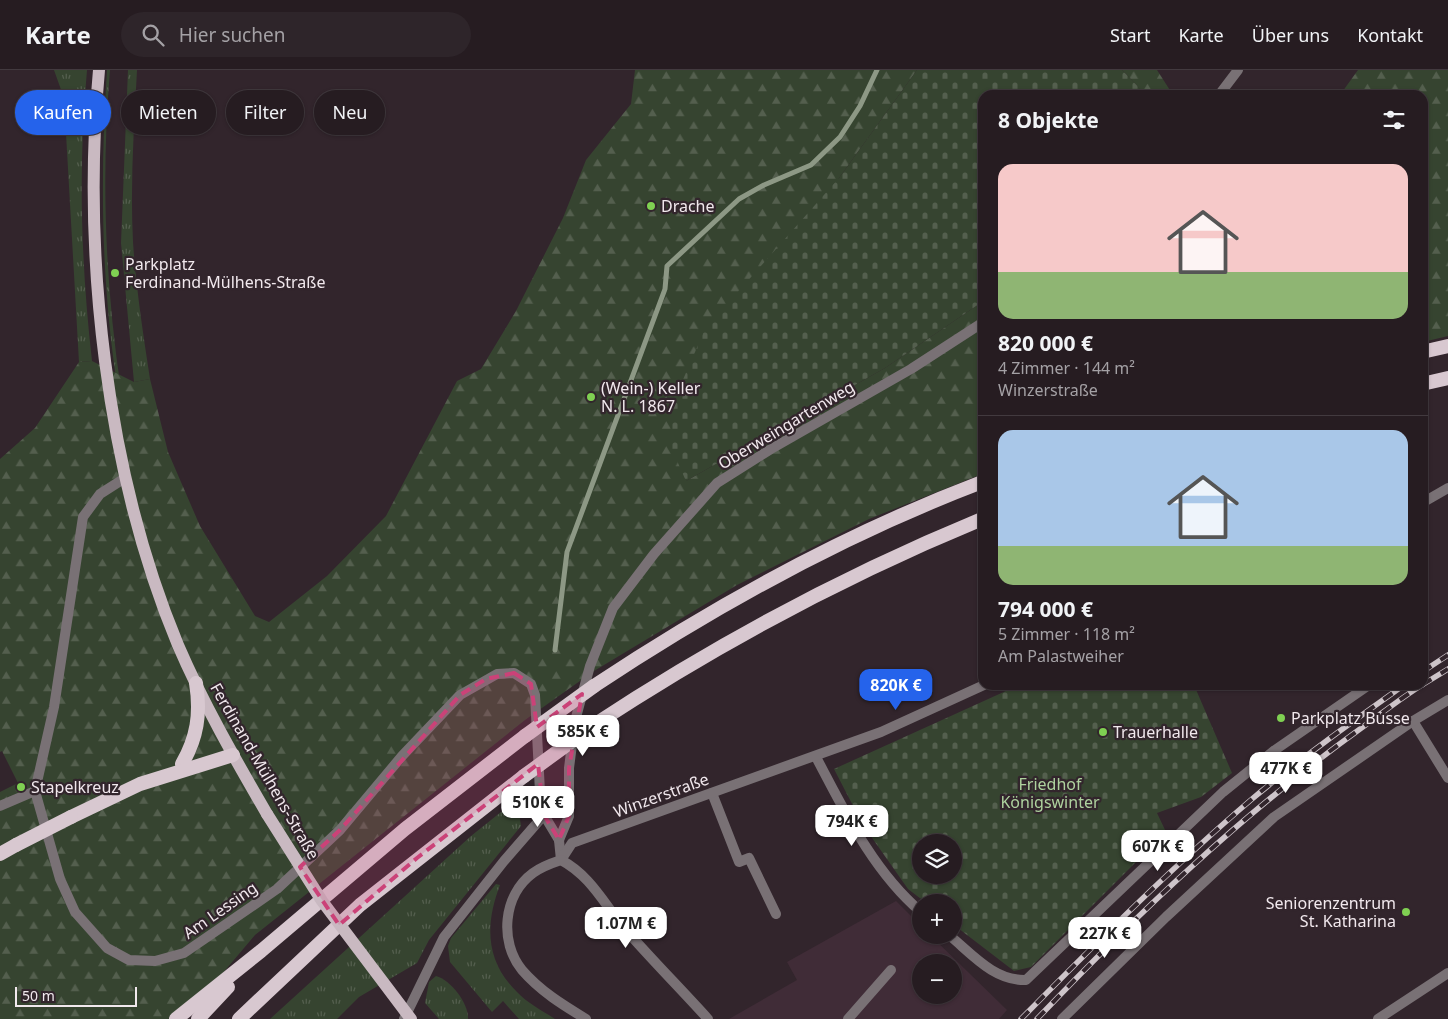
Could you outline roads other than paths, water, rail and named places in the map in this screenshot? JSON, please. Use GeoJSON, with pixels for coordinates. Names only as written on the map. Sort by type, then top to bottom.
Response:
{"type":"FeatureCollection","features":[{"type":"Feature","properties":{"kind":"highway"},"geometry":{"type":"LineString","coordinates":[[1428,351],[1448,346]]}},
{"type":"Feature","properties":{"kind":"highway"},"geometry":{"type":"LineString","coordinates":[[1428,383],[1448,378]]}},
{"type":"Feature","properties":{"kind":"highway"},"geometry":{"type":"LineString","coordinates":[[176,1019],[261,951],[405,829],[525,736],[594,686],[712,611],[779,575],[899,517],[978,484]]}},
{"type":"Feature","properties":{"kind":"highway"},"geometry":{"type":"LineString","coordinates":[[244,1016],[360,905],[524,776],[594,725],[682,668],[781,613],[882,562],[978,521]]}},
{"type":"Feature","properties":{"kind":"highway"},"geometry":{"type":"LineString","coordinates":[[182,764],[196,734],[199,700],[196,683]]}},
{"type":"Feature","properties":{"kind":"highway"},"geometry":{"type":"LineString","coordinates":[[164,776],[182,764],[203,754],[217,752],[233,755]]}},
{"type":"Feature","properties":{"kind":"highway"},"geometry":{"type":"LineString","coordinates":[[0,854],[117,794],[164,776],[233,755]]}},
{"type":"Feature","properties":{"kind":"highway"},"geometry":{"type":"LineString","coordinates":[[198,1019],[261,951]]}},
{"type":"Feature","properties":{"kind":"main road","name":"Ferdinand-Mülhens-Straße"},"geometry":{"type":"LineString","coordinates":[[99,70],[96,101],[94,245],[107,371],[125,478],[149,560],[178,644],[233,755],[267,814],[332,915],[411,1019]]}},
{"type":"Feature","properties":{"kind":"street"},"geometry":{"type":"LineString","coordinates":[[1223,90],[1238,70]]}},
{"type":"Feature","properties":{"kind":"street","name":"Oberweingartenweg"},"geometry":{"type":"LineString","coordinates":[[559,840],[569,816],[569,768],[575,721],[590,666],[613,608],[654,554],[717,483],[911,369],[978,326]]}},
{"type":"Feature","properties":{"kind":"street","name":"Am Lessing"},"geometry":{"type":"LineString","coordinates":[[125,478],[100,494],[83,517],[54,707],[35,791],[54,861],[75,912],[107,948],[129,960],[155,961],[184,953],[277,889],[340,830],[402,756],[460,695],[497,674],[514,672],[531,684],[535,695],[540,792],[544,815],[559,840],[561,860]]}},
{"type":"Feature","properties":{"kind":"street"},"geometry":{"type":"LineString","coordinates":[[1428,500],[1448,488]]}},
{"type":"Feature","properties":{"kind":"street","name":"Winzerstraße"},"geometry":{"type":"LineString","coordinates":[[586,1019],[536,986],[521,968],[510,950],[507,932],[511,902],[521,884],[533,872],[561,860],[572,843],[816,757],[881,732],[978,688]]}},
{"type":"Feature","properties":{"kind":"street"},"geometry":{"type":"LineString","coordinates":[[960,944],[997,974],[1012,980],[1026,980],[1223,792],[1275,750],[1361,690]]}},
{"type":"Feature","properties":{"kind":"street"},"geometry":{"type":"LineString","coordinates":[[1062,1019],[1166,917],[1274,817],[1413,721],[1448,700]]}},
{"type":"Feature","properties":{"kind":"street"},"geometry":{"type":"LineString","coordinates":[[1413,721],[1448,778]]}},
{"type":"Feature","properties":{"kind":"street"},"geometry":{"type":"LineString","coordinates":[[816,757],[853,827],[900,894],[912,904]]}},
{"type":"Feature","properties":{"kind":"street"},"geometry":{"type":"LineString","coordinates":[[0,806],[35,791]]}},
{"type":"Feature","properties":{"kind":"street"},"geometry":{"type":"LineString","coordinates":[[712,793],[739,862],[749,858],[776,914]]}},
{"type":"Feature","properties":{"kind":"street"},"geometry":{"type":"LineString","coordinates":[[404,1019],[444,937],[504,861],[544,815]]}},
{"type":"Feature","properties":{"kind":"street"},"geometry":{"type":"LineString","coordinates":[[561,860],[577,868],[588,879],[631,935],[708,1019]]}},
{"type":"Feature","properties":{"kind":"street"},"geometry":{"type":"LineString","coordinates":[[848,1019],[892,970]]}},
{"type":"Feature","properties":{"kind":"street"},"geometry":{"type":"LineString","coordinates":[[1378,1019],[1448,973]]}},
{"type":"Feature","properties":{"kind":"waterway"},"geometry":{"type":"LineString","coordinates":[[555,650],[567,552],[665,289],[667,266],[739,199],[764,185],[811,165],[840,137],[860,106],[877,70]]}},
{"type":"Feature","properties":{"kind":"railway"},"geometry":{"type":"LineString","coordinates":[[1428,668],[1448,655]]}},
{"type":"Feature","properties":{"kind":"railway"},"geometry":{"type":"LineString","coordinates":[[1428,681],[1448,669]]}},
{"type":"Feature","properties":{"kind":"railway"},"geometry":{"type":"LineString","coordinates":[[1021,1019],[1134,906],[1222,825],[1289,769],[1397,690]]}},
{"type":"Feature","properties":{"kind":"railway"},"geometry":{"type":"LineString","coordinates":[[1037,1019],[1113,941],[1232,830],[1316,762],[1415,690]]}},
{"type":"Feature","properties":{"kind":"place","name":"Drache"},"geometry":{"type":"Point","coordinates":[651,206]}},
{"type":"Feature","properties":{"kind":"place","name":"Parkplatz Ferdinand-Mülhens-Straße"},"geometry":{"type":"Point","coordinates":[115,273]}},
{"type":"Feature","properties":{"kind":"place","name":"(Wein-) Keller N. L. 1867"},"geometry":{"type":"Point","coordinates":[591,397]}},
{"type":"Feature","properties":{"kind":"place","name":"Parkplatz Busse"},"geometry":{"type":"Point","coordinates":[1281,718]}},
{"type":"Feature","properties":{"kind":"place","name":"Trauerhalle"},"geometry":{"type":"Point","coordinates":[1103,732]}},
{"type":"Feature","properties":{"kind":"place","name":"Stapelkreuz"},"geometry":{"type":"Point","coordinates":[21,787]}},
{"type":"Feature","properties":{"kind":"place","name":"Seniorenzentrum St. Katharina"},"geometry":{"type":"Point","coordinates":[1406,912]}},
{"type":"Feature","properties":{"kind":"park label","name":"Friedhof Königswinter"},"geometry":{"type":"Point","coordinates":[1050,793]}}]}
